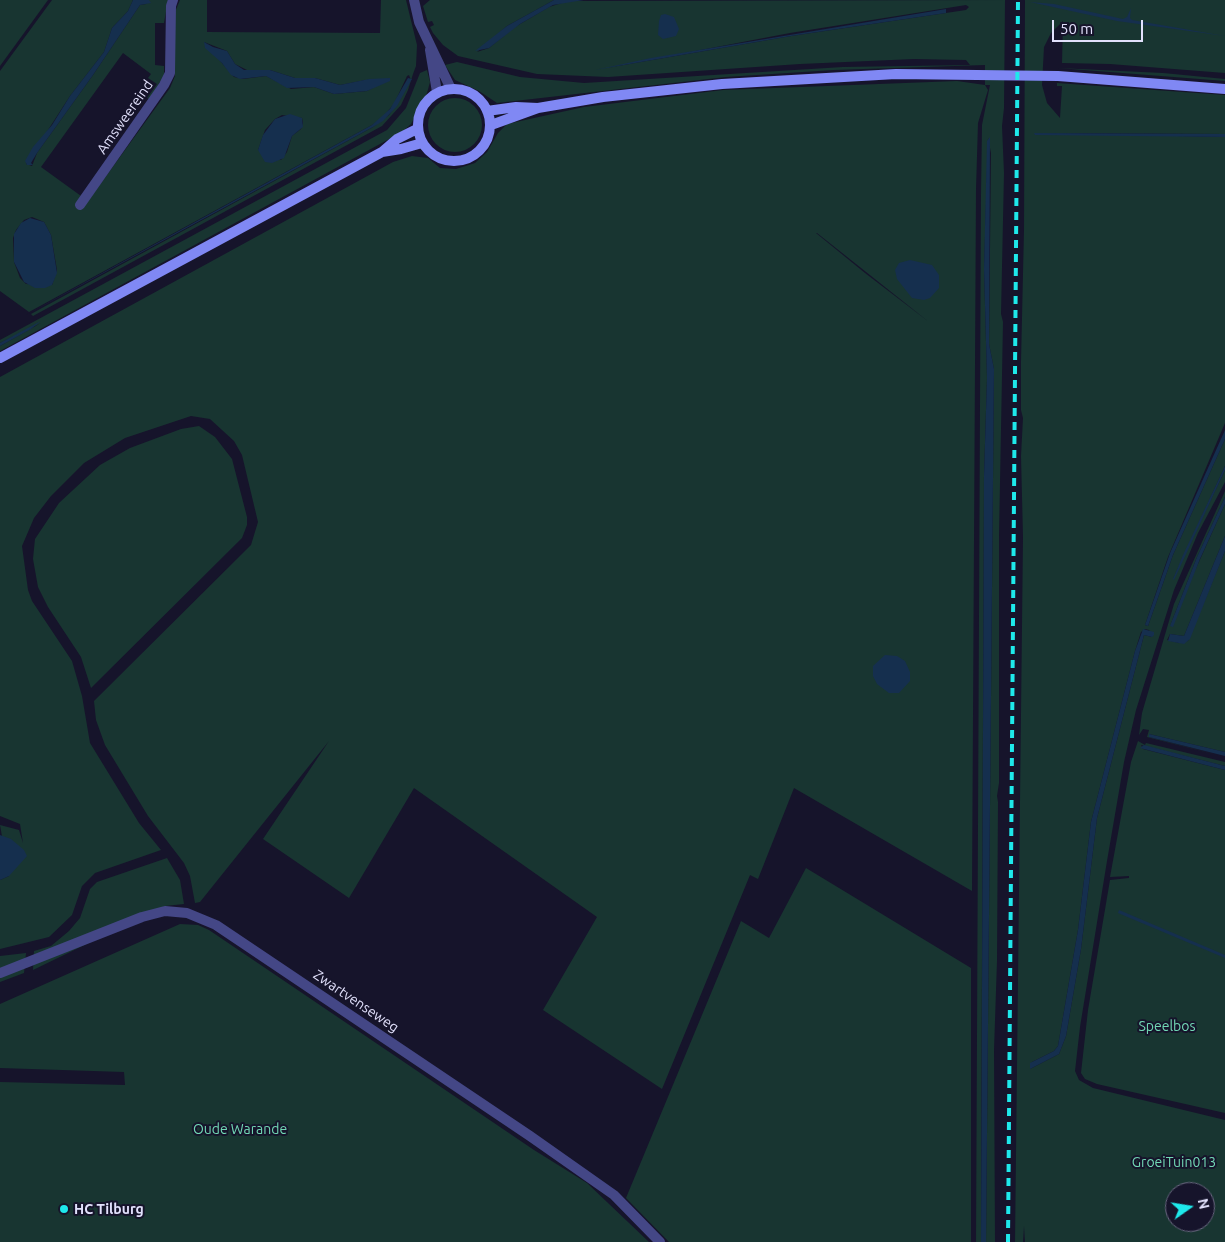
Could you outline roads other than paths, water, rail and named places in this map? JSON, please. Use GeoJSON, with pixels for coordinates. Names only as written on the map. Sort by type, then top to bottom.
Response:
{"type":"FeatureCollection","features":[{"type":"Feature","properties":{"kind":"main road"},"geometry":{"type":"LineString","coordinates":[[487,111],[516,107],[538,108],[603,97],[722,84],[896,74],[1058,76],[1225,88]]}},
{"type":"Feature","properties":{"kind":"main road"},"geometry":{"type":"LineString","coordinates":[[451,89],[472,94],[487,111],[491,125],[488,140],[480,151],[470,159],[457,162],[444,161],[432,155],[422,143],[417,129],[422,107],[437,92],[451,89]]}},
{"type":"Feature","properties":{"kind":"main road"},"geometry":{"type":"LineString","coordinates":[[491,125],[532,112],[538,108]]}},
{"type":"Feature","properties":{"kind":"main road"},"geometry":{"type":"LineString","coordinates":[[0,358],[382,152],[397,139],[417,129]]}},
{"type":"Feature","properties":{"kind":"main road"},"geometry":{"type":"LineString","coordinates":[[382,152],[401,150],[422,143]]}},
{"type":"Feature","properties":{"kind":"street"},"geometry":{"type":"LineString","coordinates":[[414,0],[419,22],[451,89]]}},
{"type":"Feature","properties":{"kind":"street","name":"Amsweereind"},"geometry":{"type":"LineString","coordinates":[[80,205],[164,86],[170,73],[172,3]]}},
{"type":"Feature","properties":{"kind":"street"},"geometry":{"type":"LineString","coordinates":[[430,47],[431,66],[437,92]]}},
{"type":"Feature","properties":{"kind":"street","name":"Zwartvenseweg"},"geometry":{"type":"LineString","coordinates":[[0,973],[142,917],[165,911],[187,912],[216,926],[530,1136],[614,1195],[660,1242]]}},
{"type":"Feature","properties":{"kind":"water"},"geometry":{"type":"Polygon","coordinates":[[[133,0],[149,0],[151,3],[140,5],[37,153],[31,163],[33,165],[27,165],[25,161],[33,147],[52,125],[70,96],[104,52],[112,28],[128,11],[133,0]]]}},
{"type":"Feature","properties":{"kind":"water"},"geometry":{"type":"Polygon","coordinates":[[[554,0],[584,0],[553,5],[520,24],[489,48],[475,51],[507,26],[554,0]]]}},
{"type":"Feature","properties":{"kind":"water"},"geometry":{"type":"Polygon","coordinates":[[[1030,2],[1054,4],[1123,19],[1127,17],[1131,8],[1130,18],[1132,20],[1225,36],[1117,21],[1030,2]]]}},
{"type":"Feature","properties":{"kind":"water"},"geometry":{"type":"Polygon","coordinates":[[[946,9],[946,13],[791,36],[595,70],[651,58],[946,9]]]}},
{"type":"Feature","properties":{"kind":"water"},"geometry":{"type":"Polygon","coordinates":[[[665,14],[674,17],[679,29],[676,36],[663,39],[658,35],[659,21],[661,15],[665,14]]]}},
{"type":"Feature","properties":{"kind":"water"},"geometry":{"type":"Polygon","coordinates":[[[204,42],[227,51],[235,64],[244,70],[270,70],[295,78],[315,78],[340,85],[369,79],[390,78],[390,81],[367,91],[334,94],[314,87],[287,88],[266,76],[240,79],[231,75],[222,63],[205,48],[204,42]]]}},
{"type":"Feature","properties":{"kind":"water"},"geometry":{"type":"Polygon","coordinates":[[[408,78],[412,79],[397,106],[383,121],[24,316],[372,125],[390,109],[408,78]]]}},
{"type":"Feature","properties":{"kind":"water"},"geometry":{"type":"Polygon","coordinates":[[[290,114],[302,118],[303,127],[292,136],[284,158],[272,163],[265,162],[258,150],[263,135],[275,119],[290,114]]]}},
{"type":"Feature","properties":{"kind":"water"},"geometry":{"type":"Polygon","coordinates":[[[1034,133],[1225,134],[1225,137],[1035,135],[1034,133]]]}},
{"type":"Feature","properties":{"kind":"water"},"geometry":{"type":"Polygon","coordinates":[[[990,137],[989,344],[994,369],[986,1242],[981,1242],[984,476],[987,378],[984,269],[987,141],[990,137]]]}},
{"type":"Feature","properties":{"kind":"water"},"geometry":{"type":"Polygon","coordinates":[[[30,218],[44,222],[51,235],[57,273],[52,285],[45,288],[35,288],[24,282],[14,262],[14,234],[21,223],[30,218]]]}},
{"type":"Feature","properties":{"kind":"water"},"geometry":{"type":"Polygon","coordinates":[[[910,260],[932,265],[939,275],[939,288],[930,298],[924,300],[912,298],[897,279],[895,270],[899,263],[910,260]]]}},
{"type":"Feature","properties":{"kind":"water"},"geometry":{"type":"Polygon","coordinates":[[[41,321],[31,329],[0,346],[0,343],[41,321]]]}},
{"type":"Feature","properties":{"kind":"water"},"geometry":{"type":"Polygon","coordinates":[[[1225,430],[1225,439],[1173,555],[1148,626],[1145,625],[1170,553],[1225,430]]]}},
{"type":"Feature","properties":{"kind":"water"},"geometry":{"type":"Polygon","coordinates":[[[1225,466],[1225,470],[1174,580],[1183,555],[1225,466]]]}},
{"type":"Feature","properties":{"kind":"water"},"geometry":{"type":"Polygon","coordinates":[[[1225,497],[1225,504],[1200,559],[1173,627],[1170,626],[1197,557],[1225,497]]]}},
{"type":"Feature","properties":{"kind":"water"},"geometry":{"type":"Polygon","coordinates":[[[1225,536],[1225,551],[1190,639],[1184,644],[1168,641],[1170,634],[1184,636],[1225,536]]]}},
{"type":"Feature","properties":{"kind":"water"},"geometry":{"type":"Polygon","coordinates":[[[1143,629],[1154,632],[1154,635],[1152,637],[1144,635],[1097,818],[1081,949],[1066,1036],[1059,1054],[1030,1069],[1030,1063],[1054,1051],[1058,1046],[1078,930],[1091,822],[1135,651],[1143,629]]]}},
{"type":"Feature","properties":{"kind":"water"},"geometry":{"type":"Polygon","coordinates":[[[885,655],[897,656],[905,661],[910,672],[910,681],[899,693],[889,693],[877,684],[873,676],[873,666],[885,655]]]}},
{"type":"Feature","properties":{"kind":"water"},"geometry":{"type":"Polygon","coordinates":[[[1149,734],[1225,752],[1225,756],[1149,737],[1149,734]]]}},
{"type":"Feature","properties":{"kind":"water"},"geometry":{"type":"Polygon","coordinates":[[[1144,745],[1225,766],[1225,770],[1140,748],[1144,745]]]}},
{"type":"Feature","properties":{"kind":"water"},"geometry":{"type":"Polygon","coordinates":[[[0,835],[11,839],[24,850],[27,856],[9,876],[0,880],[0,835]]]}},
{"type":"Feature","properties":{"kind":"water"},"geometry":{"type":"Polygon","coordinates":[[[1119,910],[1225,955],[1225,958],[1118,913],[1119,910]]]}},
{"type":"Feature","properties":{"kind":"railway"},"geometry":{"type":"LineString","coordinates":[[1008,1242],[1018,0]]}},
{"type":"Feature","properties":{"kind":"place","name":"HC Tilburg"},"geometry":{"type":"Point","coordinates":[64,1209]}},
{"type":"Feature","properties":{"kind":"park label","name":"Speelbos"},"geometry":{"type":"Point","coordinates":[1167,1026]}},
{"type":"Feature","properties":{"kind":"park label","name":"Oude Warande"},"geometry":{"type":"Point","coordinates":[240,1129]}},
{"type":"Feature","properties":{"kind":"park label","name":"GroeiTuin013"},"geometry":{"type":"Point","coordinates":[1174,1162]}}]}
